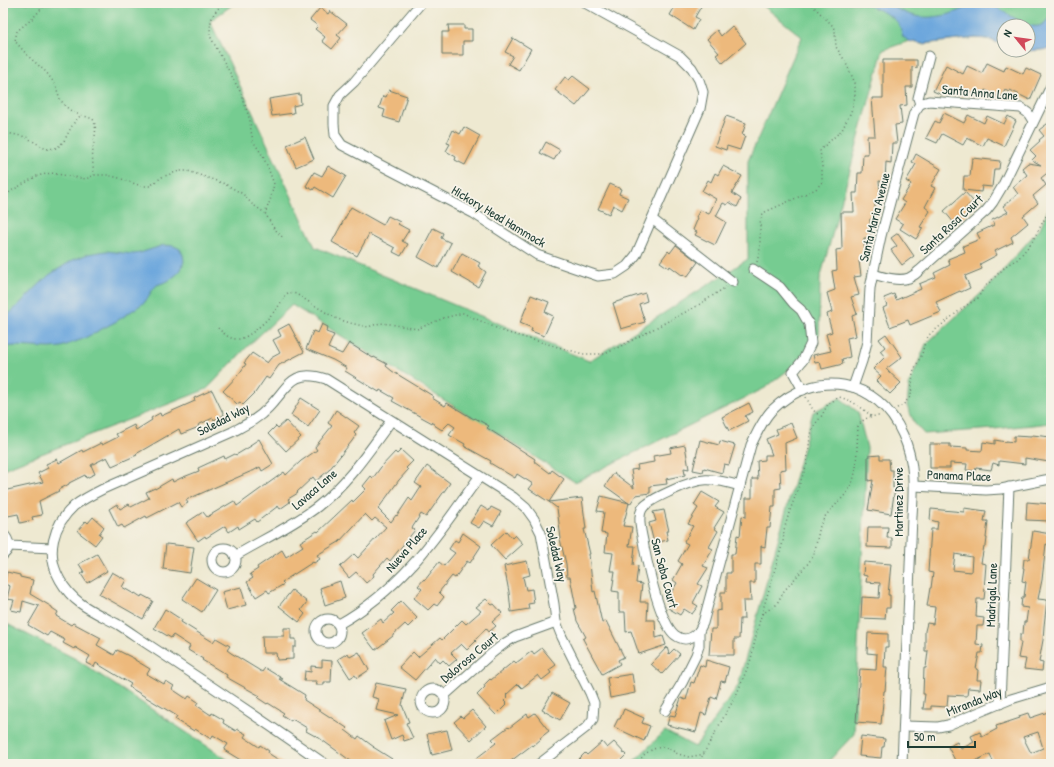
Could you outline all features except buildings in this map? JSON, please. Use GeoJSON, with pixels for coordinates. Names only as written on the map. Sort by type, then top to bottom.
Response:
{"type":"FeatureCollection","features":[{"type":"Feature","properties":{"kind":"street","name":"Hickory Head Hammock"},"geometry":{"type":"LineString","coordinates":[[421,3],[354,82],[340,95],[334,106],[335,135],[342,145],[473,213],[537,256],[598,276],[615,274],[627,266],[636,255],[700,109],[703,92],[699,80],[692,68],[680,56],[589,4]]}},
{"type":"Feature","properties":{"kind":"street","name":"Santa Maria Avenue"},"geometry":{"type":"LineString","coordinates":[[853,387],[864,357],[867,342],[873,274],[881,236],[915,110],[920,104],[918,98],[928,56]]}},
{"type":"Feature","properties":{"kind":"street","name":"Santa Rosa Court"},"geometry":{"type":"LineString","coordinates":[[873,274],[890,278],[909,278],[982,215],[993,202],[1002,187],[1051,86]]}},
{"type":"Feature","properties":{"kind":"street","name":"Santa Anna Lane"},"geometry":{"type":"LineString","coordinates":[[920,104],[929,101],[1021,108],[1028,113],[1033,121]]}},
{"type":"Feature","properties":{"kind":"street"},"geometry":{"type":"LineString","coordinates":[[652,219],[733,282]]}},
{"type":"Feature","properties":{"kind":"street"},"geometry":{"type":"LineString","coordinates":[[753,269],[780,287],[801,310],[809,324],[810,344],[803,360],[793,372],[802,390]]}},
{"type":"Feature","properties":{"kind":"street","name":"Soledad Way"},"geometry":{"type":"LineString","coordinates":[[325,764],[120,626],[76,600],[66,590],[59,578],[52,551],[53,542],[58,528],[66,515],[80,502],[103,489],[232,432],[252,421],[268,409],[292,381],[305,376],[315,376],[326,379],[479,477],[513,497],[526,508],[534,519],[541,533],[556,622],[594,703],[593,719],[588,727],[539,764]]}},
{"type":"Feature","properties":{"kind":"street","name":"Martinez Drive"},"geometry":{"type":"LineString","coordinates":[[665,711],[682,683],[699,646],[699,632],[703,623],[751,445],[759,427],[770,412],[780,403],[802,390],[818,385],[835,384],[853,387],[876,398],[897,422],[904,435],[912,464],[914,486],[902,764]]}},
{"type":"Feature","properties":{"kind":"street","name":"Lavaca Lane"},"geometry":{"type":"LineString","coordinates":[[235,556],[300,519],[317,507],[332,494],[359,463],[391,421]]}},
{"type":"Feature","properties":{"kind":"street","name":"Nueva Place"},"geometry":{"type":"LineString","coordinates":[[339,624],[350,618],[383,594],[412,565],[427,548],[479,477]]}},
{"type":"Feature","properties":{"kind":"street","name":"San Saba Court"},"geometry":{"type":"LineString","coordinates":[[699,632],[693,637],[687,639],[681,638],[675,635],[664,620],[648,568],[640,518],[641,511],[644,506],[651,501],[690,482],[715,479],[740,486]]}},
{"type":"Feature","properties":{"kind":"street","name":"Panama Place"},"geometry":{"type":"LineString","coordinates":[[914,486],[986,490],[1001,489],[1051,479]]}},
{"type":"Feature","properties":{"kind":"street","name":"Madrigal Lane"},"geometry":{"type":"LineString","coordinates":[[1000,704],[1009,487]]}},
{"type":"Feature","properties":{"kind":"street"},"geometry":{"type":"LineString","coordinates":[[3,534],[7,538],[9,546],[8,550],[3,555]]}},
{"type":"Feature","properties":{"kind":"street"},"geometry":{"type":"LineString","coordinates":[[9,546],[52,548]]}},
{"type":"Feature","properties":{"kind":"street","name":"Dolorosa Court"},"geometry":{"type":"LineString","coordinates":[[444,696],[505,643],[520,635],[556,622]]}},
{"type":"Feature","properties":{"kind":"street","name":"Miranda Way"},"geometry":{"type":"LineString","coordinates":[[904,726],[938,727],[948,725],[1012,699],[1051,687]]}},
{"type":"Feature","properties":{"kind":"path"},"geometry":{"type":"LineString","coordinates":[[44,3],[43,7],[17,31],[15,41],[28,56],[46,72],[55,84],[60,99],[65,106],[74,113],[94,119],[96,125],[96,137],[92,162],[94,175]]}},
{"type":"Feature","properties":{"kind":"path"},"geometry":{"type":"LineString","coordinates":[[225,3],[213,13],[210,36],[242,95],[250,122],[253,141],[263,156],[274,184],[270,201],[265,213]]}},
{"type":"Feature","properties":{"kind":"path"},"geometry":{"type":"LineString","coordinates":[[753,269],[757,266],[760,249],[760,223],[763,213],[816,190],[822,182],[820,150],[842,130],[851,112],[855,96],[855,83],[845,61],[836,47],[833,26],[810,3]]}},
{"type":"Feature","properties":{"kind":"path"},"geometry":{"type":"LineString","coordinates":[[3,132],[26,137],[46,149],[57,148],[64,141],[73,124],[81,116]]}},
{"type":"Feature","properties":{"kind":"path"},"geometry":{"type":"LineString","coordinates":[[3,198],[11,191],[37,176],[44,174],[51,173],[86,178],[94,175],[106,175],[141,186],[150,186],[162,177],[188,171],[224,184],[243,194],[252,204],[265,213],[273,227],[284,240]]}},
{"type":"Feature","properties":{"kind":"path"},"geometry":{"type":"LineString","coordinates":[[762,614],[776,605],[784,591],[814,555],[820,526],[826,515],[846,494],[853,480],[856,469],[858,426],[862,421],[871,416],[882,417],[903,405],[911,396],[913,372],[929,335],[964,307],[978,298],[983,289],[992,279],[1007,265],[1018,259],[1032,242],[1051,207]]}},
{"type":"Feature","properties":{"kind":"path"},"geometry":{"type":"LineString","coordinates":[[218,328],[230,337],[236,339],[242,339],[250,335],[269,318],[279,306],[284,296],[289,292],[296,294],[335,318],[356,324],[368,326],[390,324],[417,329],[444,318],[463,313],[504,332],[541,343],[583,354],[605,354],[697,306],[733,282]]}},
{"type":"Feature","properties":{"kind":"path"},"geometry":{"type":"LineString","coordinates":[[802,390],[813,410],[821,417]]}},
{"type":"Feature","properties":{"kind":"path"},"geometry":{"type":"LineString","coordinates":[[698,764],[726,711],[736,696],[751,659],[762,614],[783,542],[784,530],[807,464],[810,437],[815,424],[821,417],[828,404],[839,397],[850,400],[863,408],[871,416]]}},
{"type":"Feature","properties":{"kind":"path"},"geometry":{"type":"LineString","coordinates":[[636,764],[645,754],[653,749],[662,747],[689,757],[704,754]]}},
{"type":"Feature","properties":{"kind":"green space"},"geometry":{"type":"Polygon","coordinates":[[[3,3],[235,3],[210,21],[315,247],[589,361],[748,259],[748,161],[802,37],[760,3],[1051,3],[1051,49],[1036,50],[1036,18],[996,18],[996,42],[988,39],[976,38],[922,44],[909,41],[883,50],[820,279],[819,334],[796,364],[765,388],[575,482],[292,305],[247,347],[207,389],[3,469],[3,3]]]}},
{"type":"Feature","properties":{"kind":"green space"},"geometry":{"type":"Polygon","coordinates":[[[1051,203],[1051,423],[924,434],[915,424],[907,406],[909,385],[926,344],[989,286],[1040,228],[1051,203]]]}},
{"type":"Feature","properties":{"kind":"green space"},"geometry":{"type":"Polygon","coordinates":[[[840,398],[858,412],[867,448],[854,734],[826,764],[631,764],[665,731],[695,747],[738,686],[813,412],[840,398]]]}},
{"type":"Feature","properties":{"kind":"green space"},"geometry":{"type":"Polygon","coordinates":[[[3,622],[76,659],[234,764],[6,764],[3,762],[3,622]]]}},
{"type":"Feature","properties":{"kind":"water"},"geometry":{"type":"Polygon","coordinates":[[[862,3],[886,3],[910,14],[927,17],[950,14],[973,5],[988,4],[1014,18],[996,18],[996,42],[988,39],[976,38],[922,44],[909,41],[903,37],[898,23],[884,12],[862,3]]]}},
{"type":"Feature","properties":{"kind":"water"},"geometry":{"type":"Polygon","coordinates":[[[1051,15],[1051,49],[1036,50],[1036,26],[1043,24],[1051,15]]]}},
{"type":"Feature","properties":{"kind":"water"},"geometry":{"type":"Polygon","coordinates":[[[164,245],[174,246],[180,249],[184,261],[181,270],[168,281],[157,285],[145,302],[117,321],[83,339],[61,347],[3,347],[3,320],[49,275],[73,260],[88,254],[106,251],[133,254],[164,245]]]}}]}
